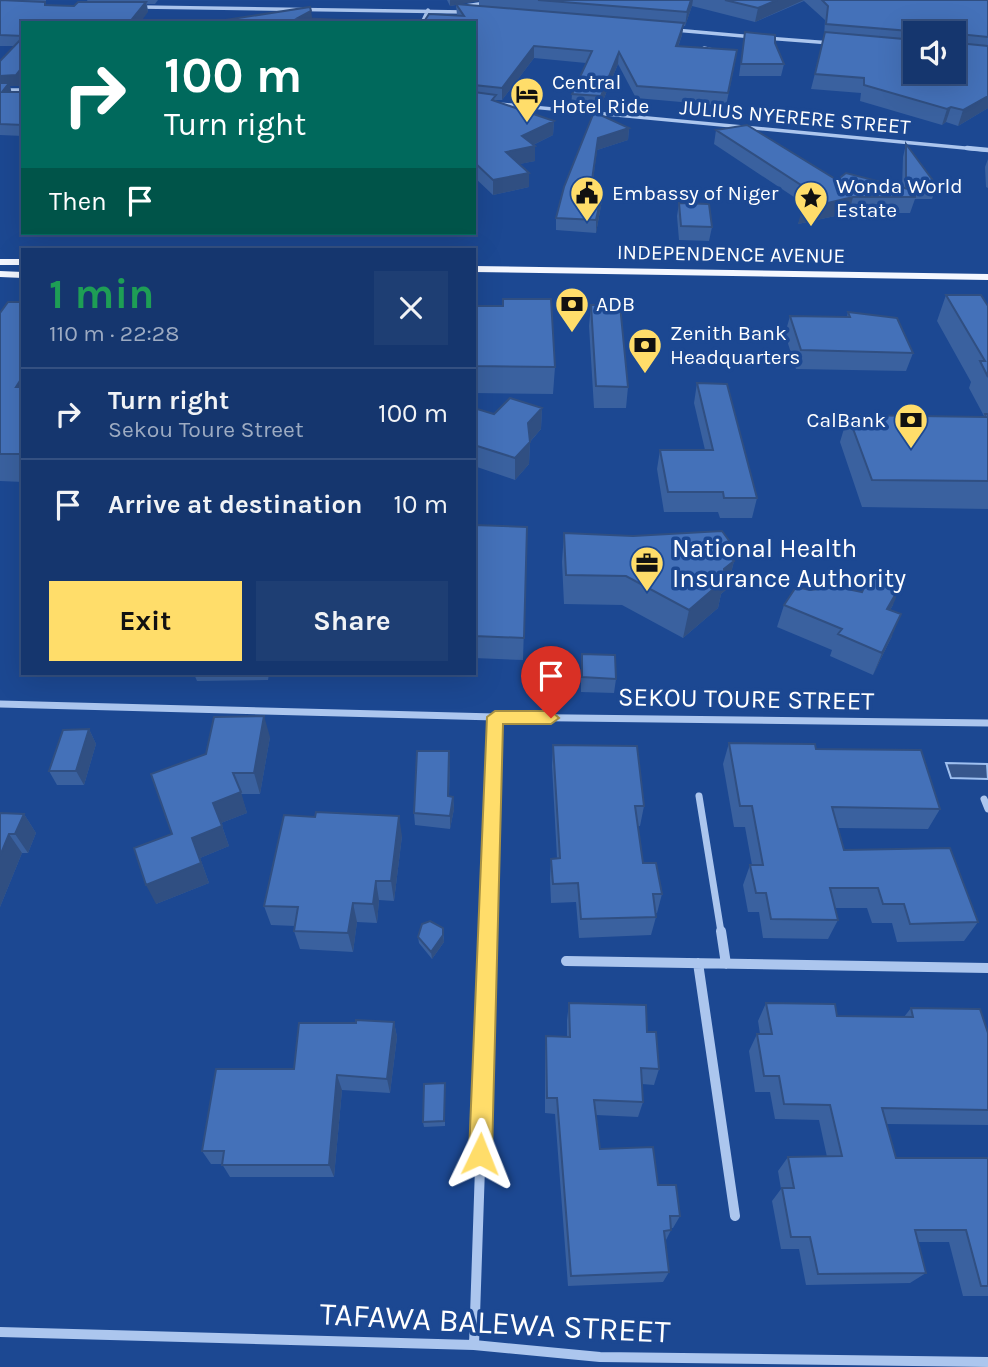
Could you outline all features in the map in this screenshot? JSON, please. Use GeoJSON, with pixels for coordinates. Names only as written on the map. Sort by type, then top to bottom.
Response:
{"type":"FeatureCollection","features":[{"type":"Feature","properties":{"kind":"main road"},"geometry":{"type":"LineString","coordinates":[[0,262],[21,262]]}},
{"type":"Feature","properties":{"kind":"main road","name":"INDEPENDENCE AVENUE"},"geometry":{"type":"LineString","coordinates":[[476,269],[988,277]]}},
{"type":"Feature","properties":{"kind":"main road"},"geometry":{"type":"LineString","coordinates":[[0,274],[21,275]]}},
{"type":"Feature","properties":{"kind":"main road","name":"INDEPENDENCE AVENUE"},"geometry":{"type":"LineString","coordinates":[[476,280],[988,286]]}},
{"type":"Feature","properties":{"kind":"street"},"geometry":{"type":"LineString","coordinates":[[443,10],[507,0],[510,8]]}},
{"type":"Feature","properties":{"kind":"street"},"geometry":{"type":"LineString","coordinates":[[132,7],[471,12]]}},
{"type":"Feature","properties":{"kind":"street"},"geometry":{"type":"LineString","coordinates":[[423,21],[428,10]]}},
{"type":"Feature","properties":{"kind":"street"},"geometry":{"type":"LineString","coordinates":[[662,29],[833,43]]}},
{"type":"Feature","properties":{"kind":"street"},"geometry":{"type":"LineString","coordinates":[[711,48],[717,34]]}},
{"type":"Feature","properties":{"kind":"street"},"geometry":{"type":"LineString","coordinates":[[711,48],[721,52],[711,54],[701,51],[711,48]]}},
{"type":"Feature","properties":{"kind":"street"},"geometry":{"type":"LineString","coordinates":[[0,90],[21,90]]}},
{"type":"Feature","properties":{"kind":"street","name":"JULIUS NYERERE STREET"},"geometry":{"type":"LineString","coordinates":[[488,103],[988,150]]}},
{"type":"Feature","properties":{"kind":"street","name":"SEKOU TOURE STREET"},"geometry":{"type":"LineString","coordinates":[[0,704],[495,717],[988,723]]}},
{"type":"Feature","properties":{"kind":"street"},"geometry":{"type":"LineString","coordinates":[[474,1345],[495,717]]}},
{"type":"Feature","properties":{"kind":"street"},"geometry":{"type":"LineString","coordinates":[[699,796],[726,964]]}},
{"type":"Feature","properties":{"kind":"street"},"geometry":{"type":"LineString","coordinates":[[984,799],[988,808]]}},
{"type":"Feature","properties":{"kind":"street"},"geometry":{"type":"LineString","coordinates":[[566,961],[988,968]]}},
{"type":"Feature","properties":{"kind":"street"},"geometry":{"type":"LineString","coordinates":[[698,963],[735,1216]]}},
{"type":"Feature","properties":{"kind":"street","name":"TAFAWA BALEWA STREET"},"geometry":{"type":"LineString","coordinates":[[0,1332],[474,1345],[600,1362],[988,1362]]}},
{"type":"Feature","properties":{"kind":"water"},"geometry":{"type":"Polygon","coordinates":[[[946,763],[987,764],[988,779],[951,778],[946,763]]]}},
{"type":"Feature","properties":{"kind":"building"},"geometry":{"type":"Polygon","coordinates":[[[0,0],[74,6],[78,2],[146,2],[131,21],[21,21],[21,36],[0,35],[0,0]]]}},
{"type":"Feature","properties":{"kind":"building"},"geometry":{"type":"Polygon","coordinates":[[[538,0],[691,0],[687,12],[538,0]]]}},
{"type":"Feature","properties":{"kind":"building"},"geometry":{"type":"Polygon","coordinates":[[[725,0],[777,0],[758,8],[725,0]]]}},
{"type":"Feature","properties":{"kind":"building"},"geometry":{"type":"Polygon","coordinates":[[[822,0],[988,0],[988,37],[966,35],[966,21],[903,21],[903,30],[826,24],[828,6],[822,0]]]}},
{"type":"Feature","properties":{"kind":"building"},"geometry":{"type":"Polygon","coordinates":[[[456,4],[684,23],[676,46],[737,50],[728,93],[637,86],[619,52],[601,96],[572,94],[592,51],[534,46],[502,88],[476,85],[476,21],[424,21],[429,14],[464,16],[456,4]]]}},
{"type":"Feature","properties":{"kind":"building"},"geometry":{"type":"Polygon","coordinates":[[[310,7],[311,11],[298,18],[343,21],[219,21],[310,7]]]}},
{"type":"Feature","properties":{"kind":"building"},"geometry":{"type":"Polygon","coordinates":[[[745,32],[775,35],[775,43],[784,64],[741,64],[745,32]]]}},
{"type":"Feature","properties":{"kind":"building"},"geometry":{"type":"Polygon","coordinates":[[[825,32],[903,39],[903,84],[966,84],[966,44],[988,46],[988,96],[963,110],[951,107],[947,109],[864,85],[864,78],[815,74],[825,32]]]}},
{"type":"Feature","properties":{"kind":"building"},"geometry":{"type":"Polygon","coordinates":[[[21,39],[21,69],[16,75],[0,76],[0,61],[21,39]]]}},
{"type":"Feature","properties":{"kind":"building"},"geometry":{"type":"Polygon","coordinates":[[[0,83],[9,83],[2,92],[21,92],[21,125],[0,124],[0,83]]]}},
{"type":"Feature","properties":{"kind":"building"},"geometry":{"type":"Polygon","coordinates":[[[476,92],[496,95],[492,100],[554,121],[522,136],[535,146],[506,152],[529,173],[493,180],[476,164],[476,92]]]}},
{"type":"Feature","properties":{"kind":"building"},"geometry":{"type":"Polygon","coordinates":[[[594,112],[629,128],[598,138],[591,187],[603,188],[596,220],[556,218],[564,187],[594,112]]]}},
{"type":"Feature","properties":{"kind":"building"},"geometry":{"type":"Polygon","coordinates":[[[747,125],[837,180],[846,173],[916,191],[915,197],[853,197],[802,209],[818,196],[716,130],[747,125]]]}},
{"type":"Feature","properties":{"kind":"building"},"geometry":{"type":"Polygon","coordinates":[[[906,144],[937,186],[906,186],[906,144]]]}},
{"type":"Feature","properties":{"kind":"building"},"geometry":{"type":"Polygon","coordinates":[[[679,203],[709,204],[712,227],[681,226],[679,203]]]}},
{"type":"Feature","properties":{"kind":"building"},"geometry":{"type":"Polygon","coordinates":[[[946,295],[981,295],[988,306],[988,377],[980,361],[985,361],[946,295]]]}},
{"type":"Feature","properties":{"kind":"building"},"geometry":{"type":"Polygon","coordinates":[[[503,299],[551,299],[555,367],[476,366],[476,306],[503,306],[503,299]]]}},
{"type":"Feature","properties":{"kind":"building"},"geometry":{"type":"Polygon","coordinates":[[[8,302],[21,302],[21,379],[16,387],[21,387],[21,454],[0,454],[0,313],[8,302]]]}},
{"type":"Feature","properties":{"kind":"building"},"geometry":{"type":"Polygon","coordinates":[[[591,305],[620,305],[628,387],[596,386],[591,305]]]}},
{"type":"Feature","properties":{"kind":"building"},"geometry":{"type":"Polygon","coordinates":[[[848,312],[897,318],[913,353],[801,350],[790,316],[850,317],[848,312]]]}},
{"type":"Feature","properties":{"kind":"building"},"geometry":{"type":"Polygon","coordinates":[[[697,383],[727,384],[757,498],[724,498],[723,492],[668,492],[660,450],[713,450],[697,383]]]}},
{"type":"Feature","properties":{"kind":"building"},"geometry":{"type":"Polygon","coordinates":[[[510,398],[542,408],[528,423],[530,442],[515,458],[476,446],[476,409],[494,414],[510,398]]]}},
{"type":"Feature","properties":{"kind":"building"},"geometry":{"type":"Polygon","coordinates":[[[985,414],[988,414],[988,481],[872,480],[848,415],[986,417],[985,414]]]}},
{"type":"Feature","properties":{"kind":"building"},"geometry":{"type":"Polygon","coordinates":[[[476,525],[527,527],[524,638],[476,636],[476,525]]]}},
{"type":"Feature","properties":{"kind":"building"},"geometry":{"type":"Polygon","coordinates":[[[722,531],[733,546],[725,554],[734,561],[724,569],[725,579],[689,610],[626,576],[566,575],[564,533],[633,536],[722,531]]]}},
{"type":"Feature","properties":{"kind":"building"},"geometry":{"type":"Polygon","coordinates":[[[871,572],[902,583],[887,609],[901,614],[882,653],[838,634],[842,629],[784,605],[796,587],[810,590],[838,587],[862,592],[871,572]]]}},
{"type":"Feature","properties":{"kind":"building"},"geometry":{"type":"Polygon","coordinates":[[[582,654],[615,655],[616,679],[582,677],[582,654]]]}},
{"type":"Feature","properties":{"kind":"building"},"geometry":{"type":"Polygon","coordinates":[[[264,716],[254,773],[233,773],[241,792],[213,803],[222,826],[192,838],[201,863],[146,885],[134,848],[172,834],[151,774],[206,754],[214,717],[264,716]]]}},
{"type":"Feature","properties":{"kind":"building"},"geometry":{"type":"Polygon","coordinates":[[[89,729],[76,771],[49,771],[63,730],[89,729]]]}},
{"type":"Feature","properties":{"kind":"building"},"geometry":{"type":"Polygon","coordinates":[[[729,743],[815,744],[816,749],[921,750],[940,809],[832,807],[844,850],[950,848],[978,922],[910,924],[904,904],[883,904],[878,888],[830,888],[838,920],[771,919],[766,893],[756,893],[750,865],[763,865],[752,806],[740,806],[729,743]]]}},
{"type":"Feature","properties":{"kind":"building"},"geometry":{"type":"Polygon","coordinates":[[[553,745],[637,746],[644,806],[635,806],[643,863],[656,863],[662,894],[653,894],[656,917],[581,919],[578,883],[553,884],[551,859],[560,858],[553,745]]]}},
{"type":"Feature","properties":{"kind":"building"},"geometry":{"type":"Polygon","coordinates":[[[417,751],[449,751],[448,796],[453,797],[450,816],[414,813],[417,751]]]}},
{"type":"Feature","properties":{"kind":"building"},"geometry":{"type":"Polygon","coordinates":[[[316,812],[399,816],[391,881],[376,881],[373,904],[353,903],[348,933],[294,931],[298,907],[264,906],[284,815],[315,817],[316,812]]]}},
{"type":"Feature","properties":{"kind":"building"},"geometry":{"type":"Polygon","coordinates":[[[0,813],[24,814],[15,834],[9,834],[0,856],[0,813]]]}},
{"type":"Feature","properties":{"kind":"building"},"geometry":{"type":"Polygon","coordinates":[[[430,921],[443,928],[443,935],[431,952],[418,937],[422,924],[430,921]]]}},
{"type":"Feature","properties":{"kind":"building"},"geometry":{"type":"Polygon","coordinates":[[[569,1003],[646,1005],[647,1032],[656,1032],[659,1069],[641,1068],[643,1102],[594,1100],[600,1149],[653,1147],[658,1185],[676,1185],[680,1216],[670,1216],[671,1230],[664,1231],[669,1272],[571,1276],[557,1098],[547,1098],[546,1036],[570,1037],[569,1003]]]}},
{"type":"Feature","properties":{"kind":"building"},"geometry":{"type":"Polygon","coordinates":[[[766,1003],[835,1004],[837,1016],[913,1017],[911,1008],[980,1009],[988,1033],[988,1110],[882,1108],[896,1158],[988,1158],[988,1286],[981,1286],[966,1230],[915,1230],[926,1273],[818,1274],[810,1237],[791,1237],[782,1188],[794,1188],[788,1157],[842,1156],[830,1105],[784,1104],[779,1076],[764,1076],[757,1034],[772,1034],[766,1003]]]}},
{"type":"Feature","properties":{"kind":"building"},"geometry":{"type":"Polygon","coordinates":[[[356,1020],[394,1022],[387,1079],[337,1075],[329,1165],[222,1165],[224,1151],[202,1151],[216,1069],[294,1069],[299,1023],[356,1023],[356,1020]]]}},
{"type":"Feature","properties":{"kind":"building"},"geometry":{"type":"Polygon","coordinates":[[[445,1083],[444,1121],[423,1122],[424,1084],[445,1083]]]}},
{"type":"Feature","properties":{"kind":"place","name":"Central Hotel Ride"},"geometry":{"type":"Point","coordinates":[527,124]}},
{"type":"Feature","properties":{"kind":"place","name":"Embassy of Niger"},"geometry":{"type":"Point","coordinates":[587,223]}},
{"type":"Feature","properties":{"kind":"place","name":"Wonda World Estate"},"geometry":{"type":"Point","coordinates":[811,228]}},
{"type":"Feature","properties":{"kind":"place","name":"ADB"},"geometry":{"type":"Point","coordinates":[572,334]}},
{"type":"Feature","properties":{"kind":"place","name":"Zenith Bank Headquarters"},"geometry":{"type":"Point","coordinates":[645,375]}},
{"type":"Feature","properties":{"kind":"place","name":"CalBank"},"geometry":{"type":"Point","coordinates":[911,450]}},
{"type":"Feature","properties":{"kind":"place","name":"National Health Insurance Authority"},"geometry":{"type":"Point","coordinates":[647,593]}},
{"type":"Feature","properties":{"kind":"route"},"geometry":{"type":"LineString","coordinates":[[480,1154],[495,717],[551,718]]}}]}
